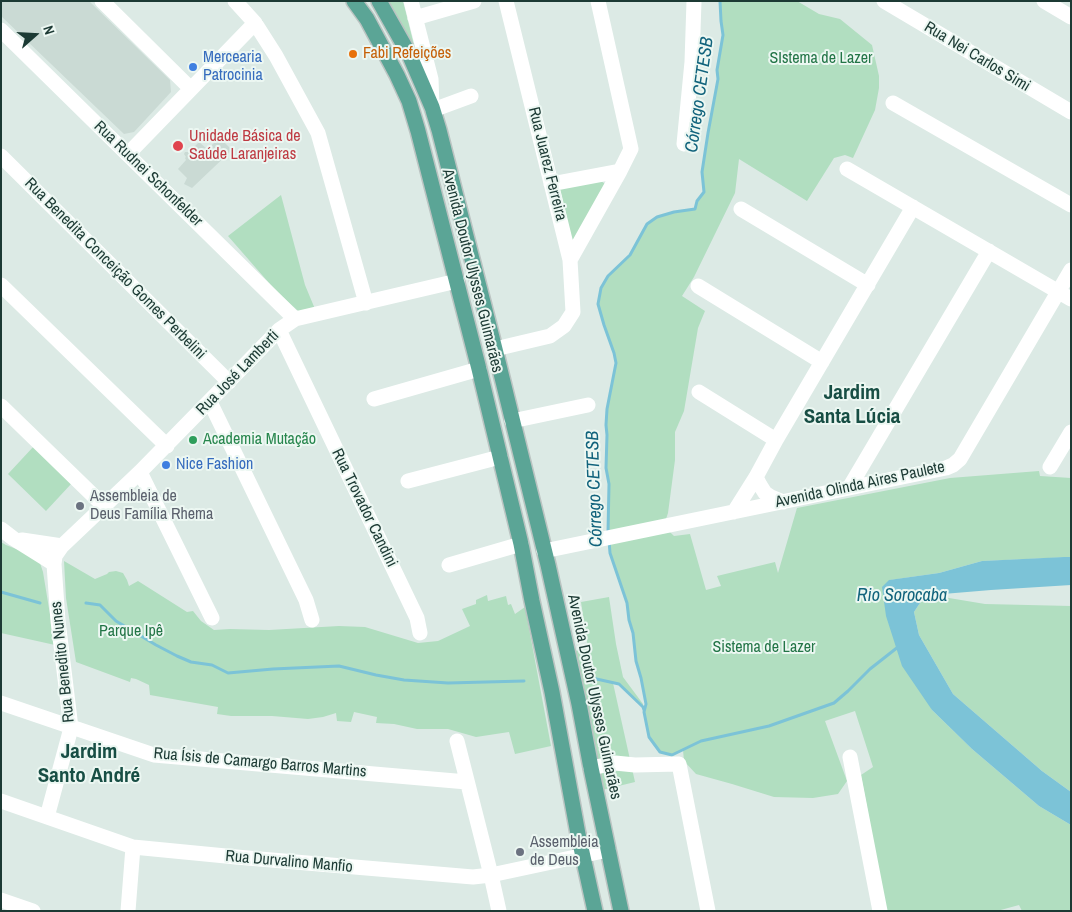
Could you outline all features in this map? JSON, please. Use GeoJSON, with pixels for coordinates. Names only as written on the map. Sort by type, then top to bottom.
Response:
{"type":"FeatureCollection","features":[{"type":"Feature","properties":{"kind":"main road","name":"Avenida Doutor Ulysses Guimarães"},"geometry":{"type":"LineString","coordinates":[[354,1],[380,42],[409,101],[457,281],[525,562],[595,911]]}},
{"type":"Feature","properties":{"kind":"main road","name":"Avenida Doutor Ulysses Guimarães"},"geometry":{"type":"LineString","coordinates":[[379,1],[409,54],[439,130],[544,551],[579,704],[621,911]]}},
{"type":"Feature","properties":{"kind":"main road"},"geometry":{"type":"LineString","coordinates":[[525,562],[535,554],[544,551]]}},
{"type":"Feature","properties":{"kind":"street"},"geometry":{"type":"LineString","coordinates":[[102,1],[191,89]]}},
{"type":"Feature","properties":{"kind":"street"},"geometry":{"type":"LineString","coordinates":[[235,1],[255,23],[276,56],[318,133],[366,303]]}},
{"type":"Feature","properties":{"kind":"street"},"geometry":{"type":"LineString","coordinates":[[411,1],[431,80],[432,109],[472,96]]}},
{"type":"Feature","properties":{"kind":"street"},"geometry":{"type":"LineString","coordinates":[[415,18],[474,1]]}},
{"type":"Feature","properties":{"kind":"street","name":"Rua Juarez Ferreira"},"geometry":{"type":"LineString","coordinates":[[495,349],[550,336],[564,326],[574,312],[570,260],[506,1]]}},
{"type":"Feature","properties":{"kind":"street"},"geometry":{"type":"LineString","coordinates":[[570,260],[631,148],[598,1]]}},
{"type":"Feature","properties":{"kind":"street"},"geometry":{"type":"LineString","coordinates":[[684,144],[692,62],[694,1]]}},
{"type":"Feature","properties":{"kind":"street","name":"Rua Nei Carlos Simi"},"geometry":{"type":"LineString","coordinates":[[884,1],[1070,110]]}},
{"type":"Feature","properties":{"kind":"street"},"geometry":{"type":"LineString","coordinates":[[1044,1],[1071,17]]}},
{"type":"Feature","properties":{"kind":"street"},"geometry":{"type":"LineString","coordinates":[[128,154],[255,23]]}},
{"type":"Feature","properties":{"kind":"street","name":"Rua Rudnei Schonfelder"},"geometry":{"type":"LineString","coordinates":[[1,30],[295,318]]}},
{"type":"Feature","properties":{"kind":"street"},"geometry":{"type":"LineString","coordinates":[[893,103],[1071,205]]}},
{"type":"Feature","properties":{"kind":"street","name":"Rua Benedita Conceição Gomes Perbelini"},"geometry":{"type":"LineString","coordinates":[[1,156],[229,382]]}},
{"type":"Feature","properties":{"kind":"street"},"geometry":{"type":"LineString","coordinates":[[847,169],[1064,295]]}},
{"type":"Feature","properties":{"kind":"street"},"geometry":{"type":"LineString","coordinates":[[551,184],[620,171]]}},
{"type":"Feature","properties":{"kind":"street"},"geometry":{"type":"LineString","coordinates":[[734,512],[913,207]]}},
{"type":"Feature","properties":{"kind":"street"},"geometry":{"type":"LineString","coordinates":[[742,209],[868,285]]}},
{"type":"Feature","properties":{"kind":"street"},"geometry":{"type":"LineString","coordinates":[[849,488],[988,251]]}},
{"type":"Feature","properties":{"kind":"street","name":"Avenida Olinda Aires Paulete"},"geometry":{"type":"LineString","coordinates":[[544,551],[953,465],[960,459],[1064,295],[1071,270]]}},
{"type":"Feature","properties":{"kind":"street","name":"Rua José Lamberti"},"geometry":{"type":"LineString","coordinates":[[54,564],[55,556],[62,546],[167,446],[279,330],[295,318],[457,281]]}},
{"type":"Feature","properties":{"kind":"street"},"geometry":{"type":"LineString","coordinates":[[1,285],[167,446]]}},
{"type":"Feature","properties":{"kind":"street"},"geometry":{"type":"LineString","coordinates":[[698,286],[822,362]]}},
{"type":"Feature","properties":{"kind":"street","name":"Rua Trovador Candini"},"geometry":{"type":"LineString","coordinates":[[279,330],[417,618],[420,633]]}},
{"type":"Feature","properties":{"kind":"street"},"geometry":{"type":"LineString","coordinates":[[374,399],[479,369]]}},
{"type":"Feature","properties":{"kind":"street"},"geometry":{"type":"LineString","coordinates":[[699,392],[776,440]]}},
{"type":"Feature","properties":{"kind":"street"},"geometry":{"type":"LineString","coordinates":[[210,402],[306,600],[312,620]]}},
{"type":"Feature","properties":{"kind":"street"},"geometry":{"type":"LineString","coordinates":[[512,421],[588,405]]}},
{"type":"Feature","properties":{"kind":"street"},"geometry":{"type":"LineString","coordinates":[[1,406],[104,506]]}},
{"type":"Feature","properties":{"kind":"street"},"geometry":{"type":"LineString","coordinates":[[1050,467],[1071,432]]}},
{"type":"Feature","properties":{"kind":"street"},"geometry":{"type":"LineString","coordinates":[[408,481],[500,457]]}},
{"type":"Feature","properties":{"kind":"street"},"geometry":{"type":"LineString","coordinates":[[865,460],[871,472],[879,481]]}},
{"type":"Feature","properties":{"kind":"street"},"geometry":{"type":"LineString","coordinates":[[140,472],[212,618]]}},
{"type":"Feature","properties":{"kind":"street"},"geometry":{"type":"LineString","coordinates":[[756,477],[771,498],[783,502]]}},
{"type":"Feature","properties":{"kind":"street"},"geometry":{"type":"LineString","coordinates":[[1,529],[54,564]]}},
{"type":"Feature","properties":{"kind":"street"},"geometry":{"type":"LineString","coordinates":[[14,539],[62,546]]}},
{"type":"Feature","properties":{"kind":"street"},"geometry":{"type":"LineString","coordinates":[[449,565],[521,544]]}},
{"type":"Feature","properties":{"kind":"street","name":"Rua Benedito Nunes"},"geometry":{"type":"LineString","coordinates":[[47,816],[71,728],[58,621],[54,564]]}},
{"type":"Feature","properties":{"kind":"street","name":"Rua Ísis de Camargo Barros Martins"},"geometry":{"type":"LineString","coordinates":[[1,703],[154,755],[467,782]]}},
{"type":"Feature","properties":{"kind":"street"},"geometry":{"type":"LineString","coordinates":[[457,742],[499,911]]}},
{"type":"Feature","properties":{"kind":"street"},"geometry":{"type":"LineString","coordinates":[[850,757],[880,911]]}},
{"type":"Feature","properties":{"kind":"street"},"geometry":{"type":"LineString","coordinates":[[591,768],[615,763],[635,765],[679,764],[708,911]]}},
{"type":"Feature","properties":{"kind":"street","name":"Rua Durvalino Manfio"},"geometry":{"type":"LineString","coordinates":[[1,801],[133,847],[236,857],[473,877],[583,856]]}},
{"type":"Feature","properties":{"kind":"street"},"geometry":{"type":"LineString","coordinates":[[128,911],[133,847]]}},
{"type":"Feature","properties":{"kind":"street"},"geometry":{"type":"LineString","coordinates":[[583,856],[608,850]]}},
{"type":"Feature","properties":{"kind":"street"},"geometry":{"type":"LineString","coordinates":[[1,900],[33,911]]}},
{"type":"Feature","properties":{"kind":"shaded area"},"geometry":{"type":"Polygon","coordinates":[[[1,1],[89,1],[170,80],[171,92],[134,132],[124,134],[1,16],[1,1]]]}},
{"type":"Feature","properties":{"kind":"shaded area"},"geometry":{"type":"Polygon","coordinates":[[[220,138],[232,150],[192,188],[184,184],[187,178],[178,169],[186,160],[185,152],[189,152],[199,142],[207,149],[220,138]]]}},
{"type":"Feature","properties":{"kind":"green space"},"geometry":{"type":"Polygon","coordinates":[[[387,1],[403,1],[415,49],[413,48],[387,1]]]}},
{"type":"Feature","properties":{"kind":"green space","name":"Sistema de Lazer"},"geometry":{"type":"Polygon","coordinates":[[[720,1],[797,1],[819,14],[840,19],[872,45],[879,76],[879,88],[875,110],[853,158],[845,155],[834,158],[807,201],[739,159],[735,193],[694,277],[682,296],[705,311],[698,328],[684,411],[675,432],[675,460],[668,513],[665,522],[668,530],[674,536],[690,534],[706,590],[721,586],[717,576],[775,562],[778,573],[797,508],[950,478],[1039,471],[1040,476],[1071,478],[1071,557],[982,561],[939,573],[890,580],[932,710],[972,749],[1039,806],[1071,825],[1071,911],[1022,911],[1019,905],[997,911],[886,911],[861,775],[873,767],[855,711],[825,721],[847,781],[838,794],[813,798],[774,797],[696,774],[684,761],[683,750],[672,755],[660,752],[649,737],[644,712],[646,704],[636,661],[627,603],[610,553],[607,525],[609,484],[606,468],[606,425],[607,409],[616,363],[598,304],[601,288],[608,276],[630,255],[647,224],[657,217],[694,209],[704,192],[702,172],[718,79],[717,70],[723,35],[720,1]]]}},
{"type":"Feature","properties":{"kind":"green space"},"geometry":{"type":"Polygon","coordinates":[[[600,180],[605,184],[573,245],[559,192],[560,186],[600,180]]]}},
{"type":"Feature","properties":{"kind":"green space"},"geometry":{"type":"Polygon","coordinates":[[[281,195],[305,285],[315,309],[300,312],[297,310],[276,291],[228,236],[281,195]]]}},
{"type":"Feature","properties":{"kind":"green space"},"geometry":{"type":"Polygon","coordinates":[[[34,446],[72,483],[46,511],[8,474],[34,446]]]}},
{"type":"Feature","properties":{"kind":"green space","name":"Parque Ipê"},"geometry":{"type":"Polygon","coordinates":[[[1,542],[29,554],[40,563],[55,645],[1,633],[1,542]]]}},
{"type":"Feature","properties":{"kind":"green space","name":"Parque Ipê"},"geometry":{"type":"Polygon","coordinates":[[[64,561],[95,579],[109,572],[123,573],[129,586],[138,581],[187,612],[193,611],[201,621],[214,630],[269,630],[339,626],[365,627],[418,643],[438,641],[470,626],[462,609],[476,604],[476,600],[487,595],[488,601],[506,596],[508,605],[511,604],[515,614],[525,607],[551,746],[515,754],[509,732],[476,737],[448,729],[417,729],[394,724],[376,723],[377,717],[354,712],[351,722],[337,721],[336,713],[308,719],[272,716],[231,716],[217,714],[218,707],[150,695],[149,685],[136,679],[131,678],[130,682],[76,662],[66,598],[64,561]]]}},
{"type":"Feature","properties":{"kind":"green space"},"geometry":{"type":"Polygon","coordinates":[[[931,595],[985,604],[1071,606],[1071,792],[1042,771],[953,694],[919,635],[914,612],[922,600],[931,595]]]}},
{"type":"Feature","properties":{"kind":"green space"},"geometry":{"type":"Polygon","coordinates":[[[609,597],[623,677],[643,704],[643,707],[619,684],[613,683],[635,782],[602,790],[575,651],[588,648],[581,602],[609,597]]]}},
{"type":"Feature","properties":{"kind":"water","name":"Rio Sorocaba"},"geometry":{"type":"Polygon","coordinates":[[[1071,557],[1071,585],[931,595],[922,600],[914,612],[919,635],[953,694],[1042,771],[1071,792],[1071,825],[1039,806],[972,749],[932,710],[902,666],[886,616],[882,587],[889,580],[939,573],[982,561],[1071,557]]]}},
{"type":"Feature","properties":{"kind":"waterway","name":"Córrego CETESB"},"geometry":{"type":"LineString","coordinates":[[608,532],[609,484],[606,468],[606,425],[607,409],[616,363],[598,304],[601,288],[608,276],[630,255],[647,224],[657,217],[695,209],[697,201],[704,192],[702,172],[718,79],[717,70],[723,35],[720,1]]}},
{"type":"Feature","properties":{"kind":"waterway","name":"Córrego CETESB"},"geometry":{"type":"LineString","coordinates":[[609,541],[610,553],[627,603],[636,661],[646,704],[644,712],[649,737],[660,752],[672,755],[701,741],[769,726],[834,703],[870,669],[898,647]]}},
{"type":"Feature","properties":{"kind":"waterway"},"geometry":{"type":"LineString","coordinates":[[1,592],[40,603]]}},
{"type":"Feature","properties":{"kind":"waterway"},"geometry":{"type":"LineString","coordinates":[[86,603],[100,605],[116,621],[177,656],[191,662],[212,665],[228,673],[339,666],[404,680],[448,683],[524,681]]}},
{"type":"Feature","properties":{"kind":"waterway"},"geometry":{"type":"LineString","coordinates":[[592,678],[619,684],[644,710]]}},
{"type":"Feature","properties":{"kind":"place","name":"Fabi Refeições"},"geometry":{"type":"Point","coordinates":[353,54]}},
{"type":"Feature","properties":{"kind":"place","name":"Mercearia Patrocinia"},"geometry":{"type":"Point","coordinates":[193,67]}},
{"type":"Feature","properties":{"kind":"place","name":"Unidade Básica de Saúde Laranjeiras"},"geometry":{"type":"Point","coordinates":[178,146]}},
{"type":"Feature","properties":{"kind":"place","name":"Academia Mutação"},"geometry":{"type":"Point","coordinates":[193,440]}},
{"type":"Feature","properties":{"kind":"place","name":"Nice Fashion"},"geometry":{"type":"Point","coordinates":[166,465]}},
{"type":"Feature","properties":{"kind":"place","name":"Assembleia de Deus Família Rhema"},"geometry":{"type":"Point","coordinates":[80,506]}},
{"type":"Feature","properties":{"kind":"place","name":"Assembleia de Deus"},"geometry":{"type":"Point","coordinates":[520,852]}},
{"type":"Feature","properties":{"kind":"district","name":"Jardim Santa Lúcia"},"geometry":{"type":"Point","coordinates":[852,405]}},
{"type":"Feature","properties":{"kind":"district","name":"Jardim Santo André"},"geometry":{"type":"Point","coordinates":[89,764]}},
{"type":"Feature","properties":{"kind":"park label","name":"SIstema de Lazer"},"geometry":{"type":"Point","coordinates":[821,59]}}]}
